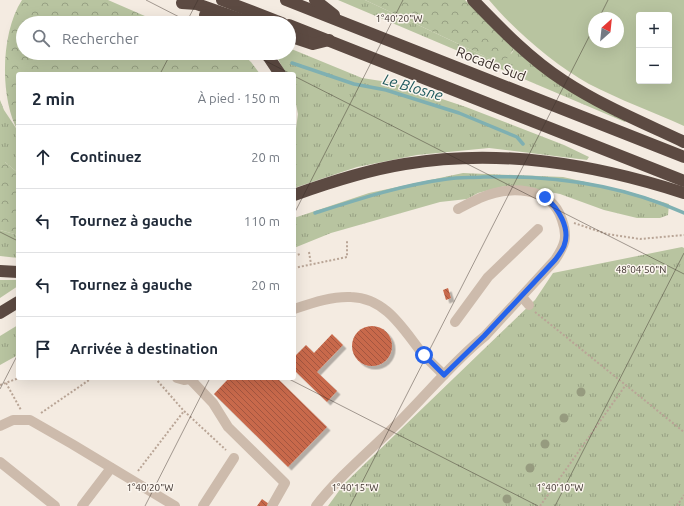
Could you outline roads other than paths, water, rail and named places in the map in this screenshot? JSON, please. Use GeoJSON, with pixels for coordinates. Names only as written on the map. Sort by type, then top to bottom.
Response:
{"type":"FeatureCollection","features":[{"type":"Feature","properties":{"kind":"highway"},"geometry":{"type":"LineString","coordinates":[[222,0],[264,16]]}},
{"type":"Feature","properties":{"kind":"highway","name":"Rocade Sud"},"geometry":{"type":"LineString","coordinates":[[286,0],[684,157]]}},
{"type":"Feature","properties":{"kind":"highway"},"geometry":{"type":"LineString","coordinates":[[315,0],[343,22]]}},
{"type":"Feature","properties":{"kind":"highway"},"geometry":{"type":"LineString","coordinates":[[473,0],[527,54],[563,81],[592,98],[684,142]]}},
{"type":"Feature","properties":{"kind":"highway"},"geometry":{"type":"LineString","coordinates":[[178,1],[194,11],[206,16]]}},
{"type":"Feature","properties":{"kind":"highway"},"geometry":{"type":"LineString","coordinates":[[178,1],[197,4],[231,16]]}},
{"type":"Feature","properties":{"kind":"highway"},"geometry":{"type":"LineString","coordinates":[[296,28],[329,40],[684,181]]}},
{"type":"Feature","properties":{"kind":"highway"},"geometry":{"type":"LineString","coordinates":[[296,38],[313,44],[329,40]]}},
{"type":"Feature","properties":{"kind":"highway"},"geometry":{"type":"LineString","coordinates":[[271,60],[279,72]]}},
{"type":"Feature","properties":{"kind":"highway"},"geometry":{"type":"LineString","coordinates":[[296,194],[359,175],[405,164],[484,157],[538,160],[590,168],[650,182],[684,193]]}},
{"type":"Feature","properties":{"kind":"highway"},"geometry":{"type":"LineString","coordinates":[[0,271],[16,272]]}},
{"type":"Feature","properties":{"kind":"highway"},"geometry":{"type":"LineString","coordinates":[[0,313],[16,303]]}},
{"type":"Feature","properties":{"kind":"street"},"geometry":{"type":"LineString","coordinates":[[316,506],[335,484],[522,297],[555,260],[564,246],[565,231],[562,218],[555,205],[545,197],[521,190],[510,191],[481,198],[458,209]]}},
{"type":"Feature","properties":{"kind":"street"},"geometry":{"type":"LineString","coordinates":[[455,322],[488,276],[538,229]]}},
{"type":"Feature","properties":{"kind":"street"},"geometry":{"type":"LineString","coordinates":[[296,308],[318,301],[350,296],[377,304],[395,317],[424,355],[444,375]]}},
{"type":"Feature","properties":{"kind":"street"},"geometry":{"type":"LineString","coordinates":[[522,297],[529,305]]}},
{"type":"Feature","properties":{"kind":"street"},"geometry":{"type":"LineString","coordinates":[[193,380],[213,403],[228,427],[285,484],[272,506]]}},
{"type":"Feature","properties":{"kind":"street"},"geometry":{"type":"LineString","coordinates":[[0,426],[13,420],[30,420],[175,506]]}},
{"type":"Feature","properties":{"kind":"street"},"geometry":{"type":"LineString","coordinates":[[203,506],[234,458]]}},
{"type":"Feature","properties":{"kind":"street"},"geometry":{"type":"LineString","coordinates":[[0,462],[55,506]]}},
{"type":"Feature","properties":{"kind":"street"},"geometry":{"type":"LineString","coordinates":[[82,506],[111,468]]}},
{"type":"Feature","properties":{"kind":"waterway","name":"Le Blosne"},"geometry":{"type":"LineString","coordinates":[[292,63],[354,84],[386,90],[459,113],[517,137],[523,144]]}},
{"type":"Feature","properties":{"kind":"waterway"},"geometry":{"type":"LineString","coordinates":[[315,213],[381,193],[414,185],[456,178],[483,177],[534,178],[586,184],[636,195],[684,213]]}}]}
